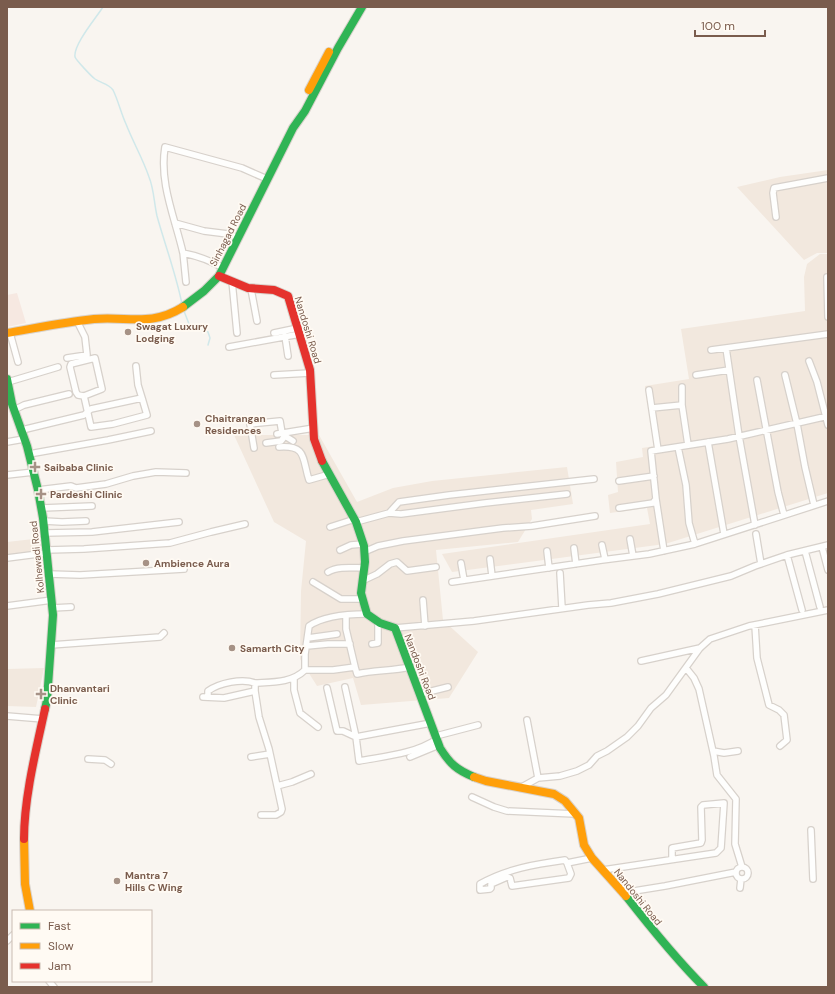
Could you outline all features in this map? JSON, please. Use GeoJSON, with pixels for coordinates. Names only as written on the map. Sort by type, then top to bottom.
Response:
{"type":"FeatureCollection","features":[{"type":"Feature","properties":{"kind":"street","name":"Sinhagad Road"},"geometry":{"type":"LineString","coordinates":[[8,333],[77,321],[107,318],[149,320],[166,316],[193,301],[205,291],[221,272],[239,238],[293,128],[300,109],[355,7]]}},
{"type":"Feature","properties":{"kind":"street","name":"Sinhagad Road"},"geometry":{"type":"LineString","coordinates":[[293,128],[305,111],[338,48],[362,7]]}},
{"type":"Feature","properties":{"kind":"street"},"geometry":{"type":"LineString","coordinates":[[186,282],[183,252],[169,204],[162,161],[164,147],[242,168],[267,179]]}},
{"type":"Feature","properties":{"kind":"street"},"geometry":{"type":"LineString","coordinates":[[776,217],[773,193],[774,188],[828,178]]}},
{"type":"Feature","properties":{"kind":"street"},"geometry":{"type":"LineString","coordinates":[[175,223],[204,231],[228,234],[239,238]]}},
{"type":"Feature","properties":{"kind":"street"},"geometry":{"type":"LineString","coordinates":[[183,252],[201,256],[214,262],[221,272]]}},
{"type":"Feature","properties":{"kind":"street","name":"Nandoshi Road"},"geometry":{"type":"LineString","coordinates":[[221,272],[232,281],[251,289],[271,289],[281,291],[288,296],[310,372],[314,439],[321,458],[355,521],[364,548],[364,568],[361,593],[367,614],[378,621],[395,628],[437,740],[448,760],[460,771],[486,781],[554,794],[565,801],[579,818],[584,846],[592,858],[624,892],[658,937],[671,950],[687,971],[704,987]]}},
{"type":"Feature","properties":{"kind":"street"},"geometry":{"type":"LineString","coordinates":[[828,277],[828,317]]}},
{"type":"Feature","properties":{"kind":"street"},"geometry":{"type":"LineString","coordinates":[[232,281],[237,333]]}},
{"type":"Feature","properties":{"kind":"street"},"geometry":{"type":"LineString","coordinates":[[251,289],[257,321]]}},
{"type":"Feature","properties":{"kind":"street"},"geometry":{"type":"LineString","coordinates":[[67,358],[87,355],[85,337],[77,321]]}},
{"type":"Feature","properties":{"kind":"street"},"geometry":{"type":"LineString","coordinates":[[274,333],[299,331]]}},
{"type":"Feature","properties":{"kind":"street"},"geometry":{"type":"LineString","coordinates":[[229,347],[285,336],[299,331]]}},
{"type":"Feature","properties":{"kind":"street"},"geometry":{"type":"LineString","coordinates":[[8,333],[18,362]]}},
{"type":"Feature","properties":{"kind":"street"},"geometry":{"type":"LineString","coordinates":[[711,350],[828,334]]}},
{"type":"Feature","properties":{"kind":"street"},"geometry":{"type":"LineString","coordinates":[[285,336],[288,356]]}},
{"type":"Feature","properties":{"kind":"street"},"geometry":{"type":"LineString","coordinates":[[726,348],[739,436],[755,525]]}},
{"type":"Feature","properties":{"kind":"street"},"geometry":{"type":"LineString","coordinates":[[95,358],[102,389],[84,396],[78,395],[76,392],[70,367],[71,364],[95,358]]}},
{"type":"Feature","properties":{"kind":"street"},"geometry":{"type":"LineString","coordinates":[[808,361],[817,382],[828,425]]}},
{"type":"Feature","properties":{"kind":"street"},"geometry":{"type":"LineString","coordinates":[[84,396],[90,427],[120,423],[147,416],[138,385],[136,366]]}},
{"type":"Feature","properties":{"kind":"street"},"geometry":{"type":"LineString","coordinates":[[8,384],[58,367]]}},
{"type":"Feature","properties":{"kind":"street"},"geometry":{"type":"LineString","coordinates":[[696,375],[729,370]]}},
{"type":"Feature","properties":{"kind":"street"},"geometry":{"type":"LineString","coordinates":[[274,375],[310,372]]}},
{"type":"Feature","properties":{"kind":"street"},"geometry":{"type":"LineString","coordinates":[[785,375],[814,506]]}},
{"type":"Feature","properties":{"kind":"street"},"geometry":{"type":"LineString","coordinates":[[757,380],[778,492],[784,515]]}},
{"type":"Feature","properties":{"kind":"street","name":"Kolhewadi Road"},"geometry":{"type":"LineString","coordinates":[[8,384],[14,410],[34,472],[42,508],[53,615],[47,700],[34,759],[24,829],[25,884],[30,910]]}},
{"type":"Feature","properties":{"kind":"street"},"geometry":{"type":"LineString","coordinates":[[682,387],[682,405],[688,445]]}},
{"type":"Feature","properties":{"kind":"street"},"geometry":{"type":"LineString","coordinates":[[649,390],[658,450]]}},
{"type":"Feature","properties":{"kind":"street"},"geometry":{"type":"LineString","coordinates":[[14,410],[24,405],[69,394]]}},
{"type":"Feature","properties":{"kind":"street"},"geometry":{"type":"LineString","coordinates":[[7,442],[23,434],[84,414],[91,409],[142,398]]}},
{"type":"Feature","properties":{"kind":"street"},"geometry":{"type":"LineString","coordinates":[[652,408],[682,405]]}},
{"type":"Feature","properties":{"kind":"street"},"geometry":{"type":"LineString","coordinates":[[664,550],[656,499],[651,451],[708,442],[827,417]]}},
{"type":"Feature","properties":{"kind":"street"},"geometry":{"type":"LineString","coordinates":[[254,448],[250,424],[280,421],[280,438]]}},
{"type":"Feature","properties":{"kind":"street"},"geometry":{"type":"LineString","coordinates":[[266,443],[314,428]]}},
{"type":"Feature","properties":{"kind":"street"},"geometry":{"type":"LineString","coordinates":[[29,454],[151,431]]}},
{"type":"Feature","properties":{"kind":"street"},"geometry":{"type":"LineString","coordinates":[[280,438],[293,442]]}},
{"type":"Feature","properties":{"kind":"street"},"geometry":{"type":"LineString","coordinates":[[280,438],[300,452],[303,456],[309,480],[330,474]]}},
{"type":"Feature","properties":{"kind":"street"},"geometry":{"type":"LineString","coordinates":[[708,442],[724,534]]}},
{"type":"Feature","properties":{"kind":"street"},"geometry":{"type":"LineString","coordinates":[[678,447],[686,485],[689,522],[695,544]]}},
{"type":"Feature","properties":{"kind":"street"},"geometry":{"type":"LineString","coordinates":[[7,475],[34,472]]}},
{"type":"Feature","properties":{"kind":"street"},"geometry":{"type":"LineString","coordinates":[[38,490],[71,486],[76,488],[106,484],[133,476],[156,472],[186,473]]}},
{"type":"Feature","properties":{"kind":"street"},"geometry":{"type":"LineString","coordinates":[[619,481],[654,476]]}},
{"type":"Feature","properties":{"kind":"street"},"geometry":{"type":"LineString","coordinates":[[389,513],[399,502],[594,479]]}},
{"type":"Feature","properties":{"kind":"street"},"geometry":{"type":"LineString","coordinates":[[330,527],[389,513],[401,514],[567,494]]}},
{"type":"Feature","properties":{"kind":"street"},"geometry":{"type":"LineString","coordinates":[[619,508],[653,503],[656,499]]}},
{"type":"Feature","properties":{"kind":"street"},"geometry":{"type":"LineString","coordinates":[[452,582],[634,556],[695,544],[828,501]]}},
{"type":"Feature","properties":{"kind":"street"},"geometry":{"type":"LineString","coordinates":[[42,508],[92,506]]}},
{"type":"Feature","properties":{"kind":"street"},"geometry":{"type":"LineString","coordinates":[[340,550],[351,545],[364,548],[403,541],[503,528],[532,526],[595,516]]}},
{"type":"Feature","properties":{"kind":"street"},"geometry":{"type":"LineString","coordinates":[[44,521],[86,521]]}},
{"type":"Feature","properties":{"kind":"street"},"geometry":{"type":"LineString","coordinates":[[45,533],[92,532],[178,522]]}},
{"type":"Feature","properties":{"kind":"street"},"geometry":{"type":"LineString","coordinates":[[7,558],[46,551],[170,543],[245,524]]}},
{"type":"Feature","properties":{"kind":"street"},"geometry":{"type":"LineString","coordinates":[[756,534],[760,564]]}},
{"type":"Feature","properties":{"kind":"street"},"geometry":{"type":"LineString","coordinates":[[630,538],[634,556]]}},
{"type":"Feature","properties":{"kind":"street"},"geometry":{"type":"LineString","coordinates":[[602,544],[605,559]]}},
{"type":"Feature","properties":{"kind":"street"},"geometry":{"type":"LineString","coordinates":[[395,628],[474,621],[562,608],[611,603],[658,594],[731,576],[787,555],[828,545]]}},
{"type":"Feature","properties":{"kind":"street"},"geometry":{"type":"LineString","coordinates":[[822,547],[828,570]]}},
{"type":"Feature","properties":{"kind":"street"},"geometry":{"type":"LineString","coordinates":[[574,548],[576,564]]}},
{"type":"Feature","properties":{"kind":"street"},"geometry":{"type":"LineString","coordinates":[[546,551],[549,568]]}},
{"type":"Feature","properties":{"kind":"street"},"geometry":{"type":"LineString","coordinates":[[805,551],[820,607]]}},
{"type":"Feature","properties":{"kind":"street"},"geometry":{"type":"LineString","coordinates":[[787,555],[802,610]]}},
{"type":"Feature","properties":{"kind":"street"},"geometry":{"type":"LineString","coordinates":[[490,560],[492,576]]}},
{"type":"Feature","properties":{"kind":"street"},"geometry":{"type":"LineString","coordinates":[[362,581],[377,574],[390,564],[397,562],[407,571],[436,567]]}},
{"type":"Feature","properties":{"kind":"street"},"geometry":{"type":"LineString","coordinates":[[461,563],[464,580]]}},
{"type":"Feature","properties":{"kind":"street"},"geometry":{"type":"LineString","coordinates":[[328,572],[344,568],[364,568]]}},
{"type":"Feature","properties":{"kind":"street"},"geometry":{"type":"LineString","coordinates":[[49,574],[80,575],[138,570],[184,569]]}},
{"type":"Feature","properties":{"kind":"street"},"geometry":{"type":"LineString","coordinates":[[560,573],[562,608]]}},
{"type":"Feature","properties":{"kind":"street"},"geometry":{"type":"LineString","coordinates":[[313,582],[341,599],[362,599]]}},
{"type":"Feature","properties":{"kind":"street"},"geometry":{"type":"LineString","coordinates":[[423,600],[426,626]]}},
{"type":"Feature","properties":{"kind":"street"},"geometry":{"type":"LineString","coordinates":[[7,606],[52,604],[71,606]]}},
{"type":"Feature","properties":{"kind":"street"},"geometry":{"type":"LineString","coordinates":[[520,788],[538,778],[560,776],[578,770],[589,765],[597,756],[607,751],[638,726],[652,708],[666,695],[700,648],[710,639],[754,625],[828,610]]}},
{"type":"Feature","properties":{"kind":"street"},"geometry":{"type":"LineString","coordinates":[[255,691],[224,698],[206,697],[208,691],[214,686],[238,682],[280,682],[300,675],[305,670],[309,626],[316,622],[346,615],[367,614]]}},
{"type":"Feature","properties":{"kind":"street"},"geometry":{"type":"LineString","coordinates":[[346,615],[346,629],[354,667],[357,674],[368,671],[399,670],[410,667]]}},
{"type":"Feature","properties":{"kind":"street"},"geometry":{"type":"LineString","coordinates":[[372,644],[378,642],[378,621]]}},
{"type":"Feature","properties":{"kind":"street"},"geometry":{"type":"LineString","coordinates":[[754,625],[757,658],[769,705],[779,710],[784,715],[787,740],[780,746]]}},
{"type":"Feature","properties":{"kind":"street"},"geometry":{"type":"LineString","coordinates":[[51,645],[160,637],[164,633]]}},
{"type":"Feature","properties":{"kind":"street"},"geometry":{"type":"LineString","coordinates":[[308,638],[337,634]]}},
{"type":"Feature","properties":{"kind":"street"},"geometry":{"type":"LineString","coordinates":[[306,646],[350,644]]}},
{"type":"Feature","properties":{"kind":"street"},"geometry":{"type":"LineString","coordinates":[[641,661],[700,648]]}},
{"type":"Feature","properties":{"kind":"street"},"geometry":{"type":"LineString","coordinates":[[305,670],[333,670],[354,667]]}},
{"type":"Feature","properties":{"kind":"street"},"geometry":{"type":"LineString","coordinates":[[686,668],[694,678],[699,689],[717,775],[736,799],[735,844],[742,867],[747,870],[748,874],[747,877],[741,879]]}},
{"type":"Feature","properties":{"kind":"street"},"geometry":{"type":"LineString","coordinates":[[294,678],[294,690],[300,713],[318,727]]}},
{"type":"Feature","properties":{"kind":"street"},"geometry":{"type":"LineString","coordinates":[[257,683],[255,691],[259,717],[270,754],[281,804],[281,812],[278,814],[261,815]]}},
{"type":"Feature","properties":{"kind":"street"},"geometry":{"type":"LineString","coordinates":[[345,687],[356,736],[359,761],[410,752],[478,725]]}},
{"type":"Feature","properties":{"kind":"street"},"geometry":{"type":"LineString","coordinates":[[420,694],[448,687]]}},
{"type":"Feature","properties":{"kind":"street"},"geometry":{"type":"LineString","coordinates":[[327,688],[337,731],[343,731],[356,736],[431,723]]}},
{"type":"Feature","properties":{"kind":"street"},"geometry":{"type":"LineString","coordinates":[[7,716],[43,719]]}},
{"type":"Feature","properties":{"kind":"street"},"geometry":{"type":"LineString","coordinates":[[527,720],[538,778]]}},
{"type":"Feature","properties":{"kind":"street"},"geometry":{"type":"LineString","coordinates":[[410,757],[437,740]]}},
{"type":"Feature","properties":{"kind":"street"},"geometry":{"type":"LineString","coordinates":[[713,751],[724,753],[738,751]]}},
{"type":"Feature","properties":{"kind":"street"},"geometry":{"type":"LineString","coordinates":[[251,757],[270,754]]}},
{"type":"Feature","properties":{"kind":"street"},"geometry":{"type":"LineString","coordinates":[[88,759],[105,760],[111,764]]}},
{"type":"Feature","properties":{"kind":"street"},"geometry":{"type":"LineString","coordinates":[[277,786],[292,782],[310,774]]}},
{"type":"Feature","properties":{"kind":"street"},"geometry":{"type":"LineString","coordinates":[[472,797],[494,807],[508,811],[576,814]]}},
{"type":"Feature","properties":{"kind":"street"},"geometry":{"type":"LineString","coordinates":[[603,870],[716,853],[721,848],[724,804],[701,806],[702,840],[700,843],[672,848],[672,859]]}},
{"type":"Feature","properties":{"kind":"street"},"geometry":{"type":"LineString","coordinates":[[810,830],[813,879]]}},
{"type":"Feature","properties":{"kind":"street"},"geometry":{"type":"LineString","coordinates":[[567,863],[572,874],[569,878],[512,886],[510,878],[507,877],[491,884],[490,889],[480,890],[480,884],[492,877],[517,868],[565,860],[567,863],[592,858]]}},
{"type":"Feature","properties":{"kind":"street"},"geometry":{"type":"LineString","coordinates":[[634,891],[736,872],[738,868],[742,867]]}},
{"type":"Feature","properties":{"kind":"street"},"geometry":{"type":"LineString","coordinates":[[736,872],[736,876],[741,879]]}},
{"type":"Feature","properties":{"kind":"street"},"geometry":{"type":"LineString","coordinates":[[740,888],[741,879]]}},
{"type":"Feature","properties":{"kind":"shaded area"},"geometry":{"type":"Polygon","coordinates":[[[828,170],[828,253],[817,253],[804,260],[737,187],[780,177],[828,170]]]}},
{"type":"Feature","properties":{"kind":"shaded area"},"geometry":{"type":"Polygon","coordinates":[[[820,254],[828,254],[828,493],[665,544],[452,572],[442,554],[650,524],[647,508],[610,513],[608,495],[618,492],[616,462],[643,457],[642,448],[655,446],[645,386],[689,379],[681,329],[805,311],[804,277],[807,264],[820,254]]]}},
{"type":"Feature","properties":{"kind":"shaded area"},"geometry":{"type":"Polygon","coordinates":[[[17,293],[26,323],[7,327],[7,295],[17,293]]]}},
{"type":"Feature","properties":{"kind":"shaded area"},"geometry":{"type":"Polygon","coordinates":[[[234,435],[319,435],[357,502],[393,488],[432,481],[567,467],[573,504],[531,510],[532,519],[518,542],[436,550],[443,620],[478,652],[449,698],[361,705],[353,678],[317,686],[300,659],[301,591],[306,541],[274,522],[234,435]]]}},
{"type":"Feature","properties":{"kind":"shaded area"},"geometry":{"type":"Polygon","coordinates":[[[42,538],[44,554],[7,559],[7,542],[42,538]]]}},
{"type":"Feature","properties":{"kind":"shaded area"},"geometry":{"type":"Polygon","coordinates":[[[44,668],[36,707],[7,706],[7,669],[44,668]]]}},
{"type":"Feature","properties":{"kind":"waterway"},"geometry":{"type":"LineString","coordinates":[[103,7],[81,39],[75,52],[75,57],[93,78],[109,86],[115,94],[124,120],[151,182],[157,216],[174,271],[182,304]]}},
{"type":"Feature","properties":{"kind":"waterway"},"geometry":{"type":"LineString","coordinates":[[184,311],[189,324],[208,332],[210,338],[208,345]]}},
{"type":"Feature","properties":{"kind":"traffic: fast"},"geometry":{"type":"LineString","coordinates":[[183,307],[204,291],[219,276],[293,128],[305,111],[338,48],[362,7]]}},
{"type":"Feature","properties":{"kind":"traffic: fast"},"geometry":{"type":"LineString","coordinates":[[7,379],[12,404],[27,446],[43,518],[53,615],[47,700],[45,709]]}},
{"type":"Feature","properties":{"kind":"traffic: fast"},"geometry":{"type":"LineString","coordinates":[[322,461],[356,522],[364,546],[365,562],[361,593],[367,614],[380,623],[395,628],[440,748],[454,766],[474,777]]}},
{"type":"Feature","properties":{"kind":"traffic: fast"},"geometry":{"type":"LineString","coordinates":[[626,896],[664,943],[704,987]]}},
{"type":"Feature","properties":{"kind":"traffic: slow"},"geometry":{"type":"LineString","coordinates":[[309,90],[329,52]]}},
{"type":"Feature","properties":{"kind":"traffic: slow"},"geometry":{"type":"LineString","coordinates":[[7,333],[61,323],[94,319],[150,319],[160,317],[183,307]]}},
{"type":"Feature","properties":{"kind":"traffic: slow"},"geometry":{"type":"LineString","coordinates":[[474,777],[486,781],[554,794],[565,801],[579,818],[584,845],[592,858],[626,896]]}},
{"type":"Feature","properties":{"kind":"traffic: slow"},"geometry":{"type":"LineString","coordinates":[[24,839],[25,884],[30,910]]}},
{"type":"Feature","properties":{"kind":"traffic: jam"},"geometry":{"type":"LineString","coordinates":[[219,276],[248,288],[274,290],[288,296],[310,370],[314,439],[322,461]]}},
{"type":"Feature","properties":{"kind":"traffic: jam"},"geometry":{"type":"LineString","coordinates":[[24,839],[28,791],[45,709]]}},
{"type":"Feature","properties":{"kind":"place","name":"Swagat Luxury Lodging"},"geometry":{"type":"Point","coordinates":[128,332]}},
{"type":"Feature","properties":{"kind":"place","name":"Chaitrangan Residences"},"geometry":{"type":"Point","coordinates":[197,424]}},
{"type":"Feature","properties":{"kind":"place","name":"Saibaba Clinic"},"geometry":{"type":"Point","coordinates":[35,467]}},
{"type":"Feature","properties":{"kind":"place","name":"Pardeshi Clinic"},"geometry":{"type":"Point","coordinates":[41,494]}},
{"type":"Feature","properties":{"kind":"place","name":"Ambience Aura"},"geometry":{"type":"Point","coordinates":[146,563]}},
{"type":"Feature","properties":{"kind":"place","name":"Samarth City"},"geometry":{"type":"Point","coordinates":[232,648]}},
{"type":"Feature","properties":{"kind":"place","name":"Dhanvantari Clinic"},"geometry":{"type":"Point","coordinates":[41,694]}},
{"type":"Feature","properties":{"kind":"place","name":"Mantra 7 Hills C Wing"},"geometry":{"type":"Point","coordinates":[117,881]}}]}
